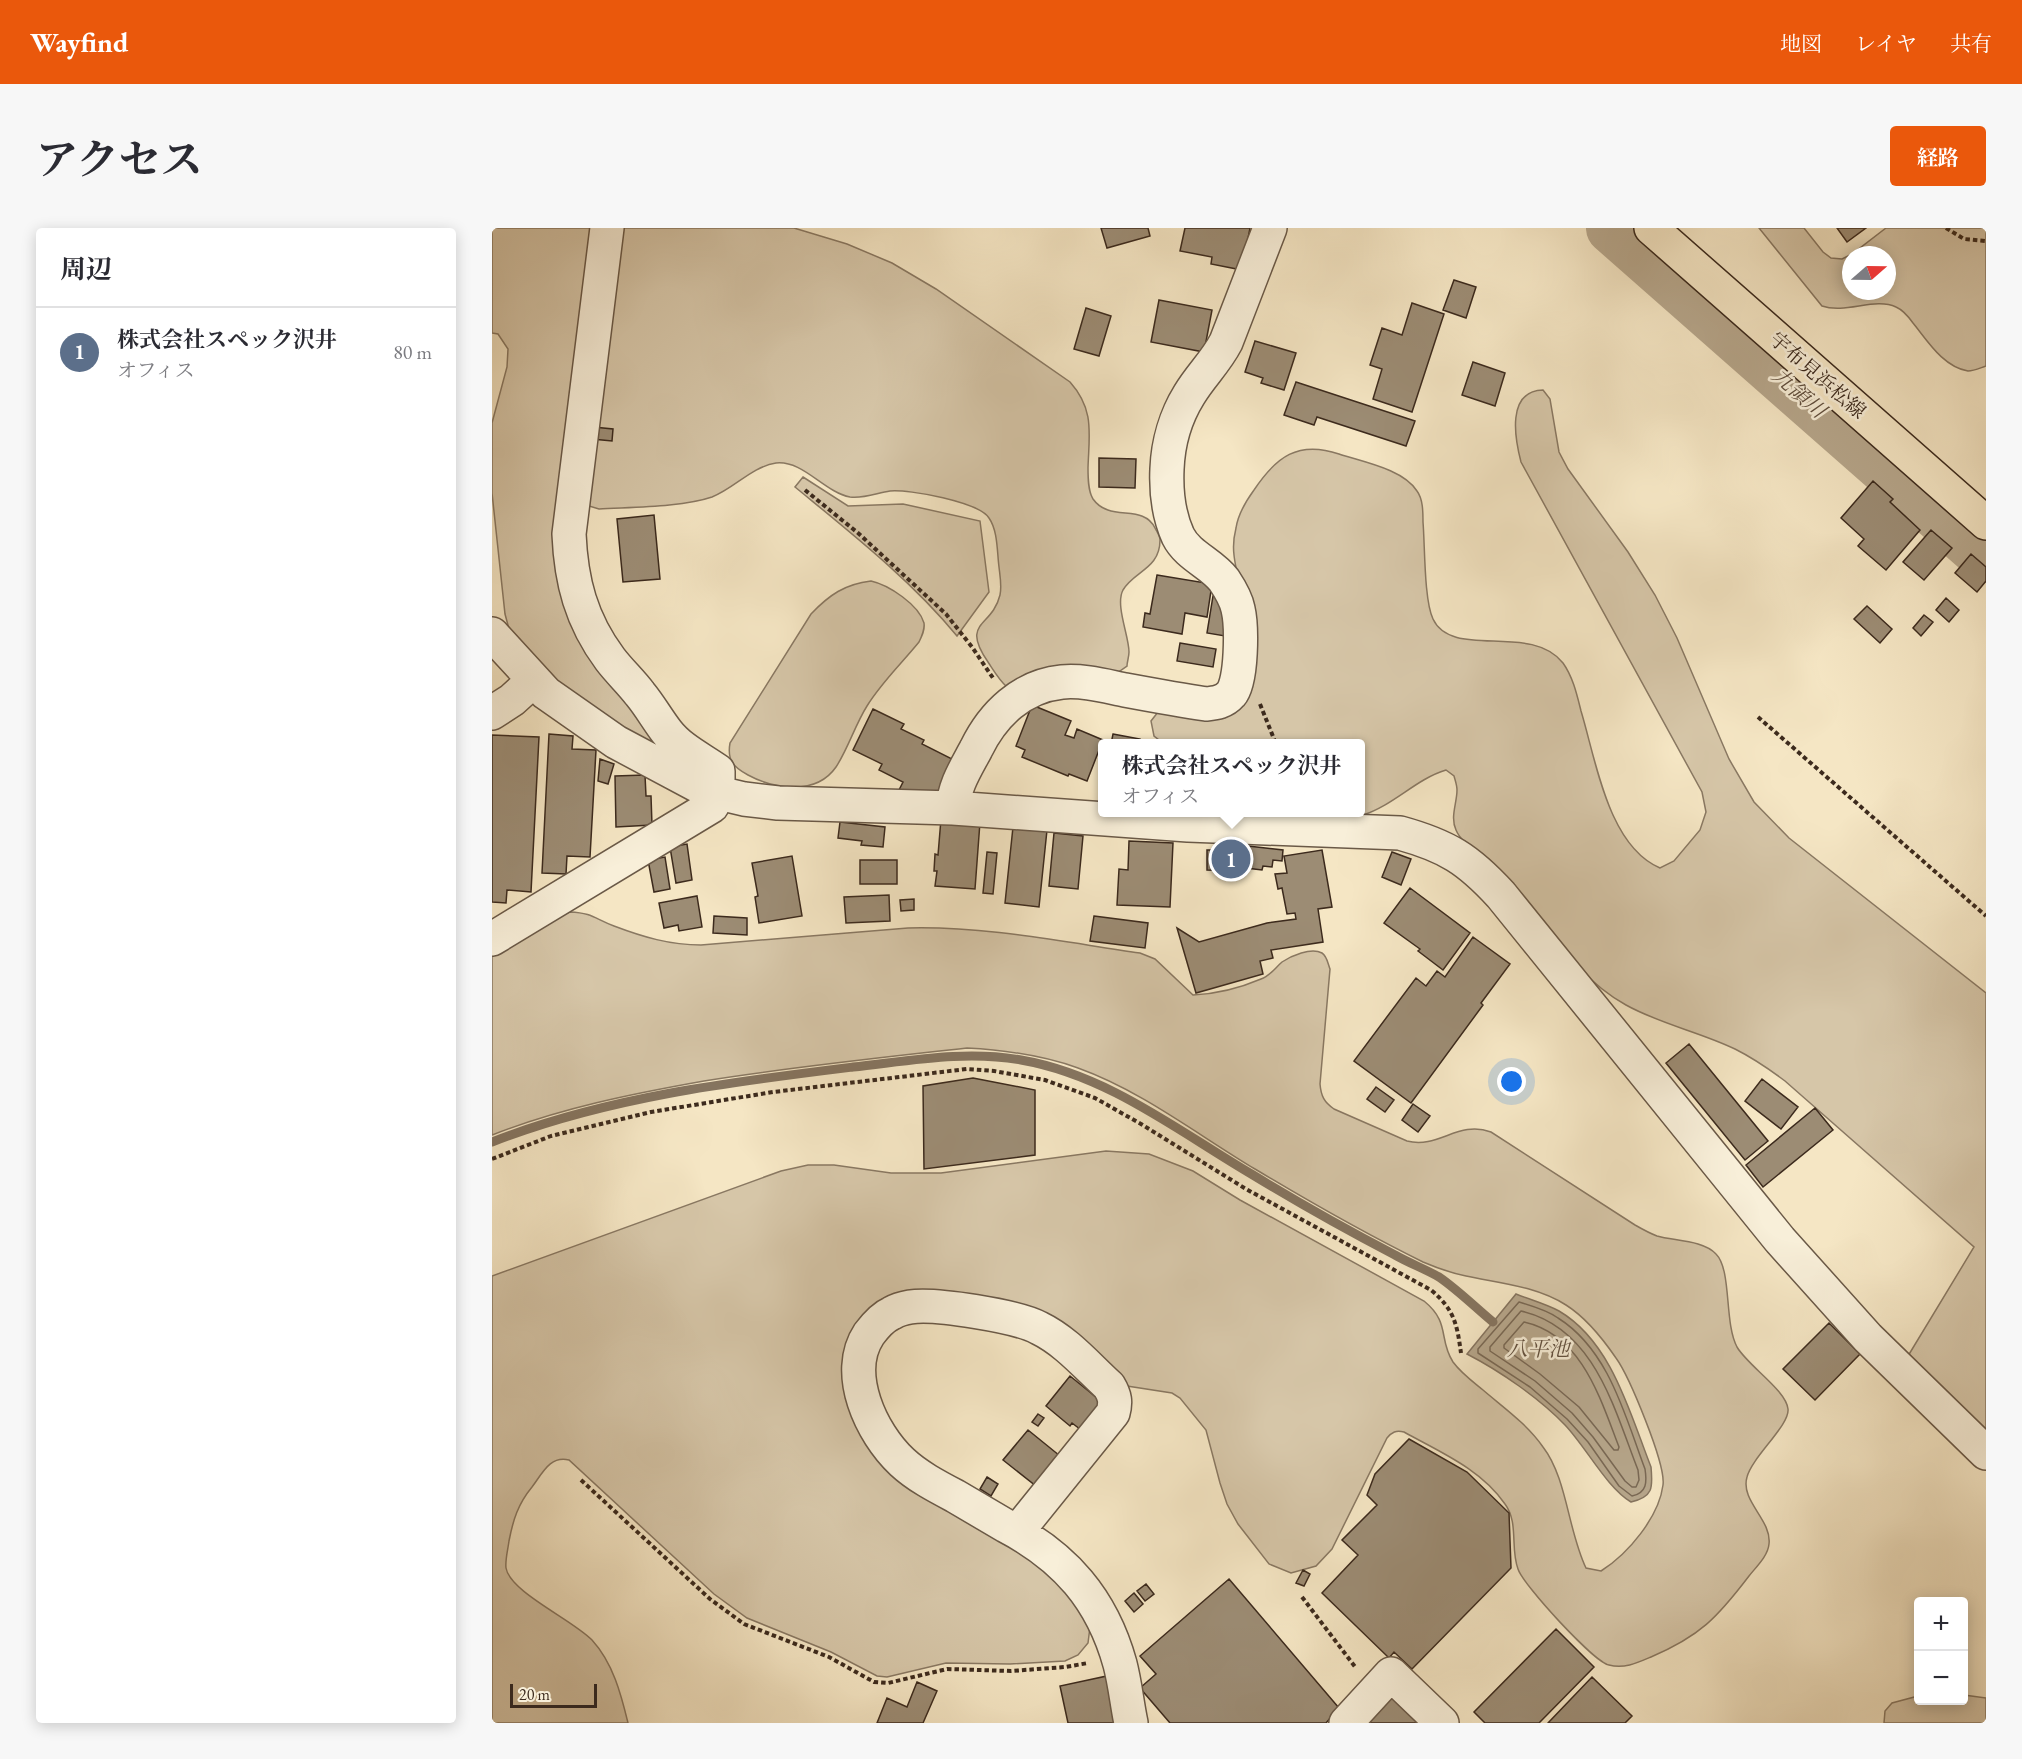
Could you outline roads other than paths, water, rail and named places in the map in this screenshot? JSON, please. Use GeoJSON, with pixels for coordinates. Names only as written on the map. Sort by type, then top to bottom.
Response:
{"type":"FeatureCollection","features":[{"type":"Feature","properties":{"kind":"main road","name":"宇布見浜松線"},"geometry":{"type":"LineString","coordinates":[[1651,228],[1986,523]]}},
{"type":"Feature","properties":{"kind":"street"},"geometry":{"type":"LineString","coordinates":[[492,939],[712,806],[718,793],[718,771],[686,750],[667,733],[647,702],[610,660],[592,632],[579,601],[570,567],[569,534],[607,228]]}},
{"type":"Feature","properties":{"kind":"street"},"geometry":{"type":"LineString","coordinates":[[953,808],[954,793],[988,726],[1011,703],[1041,687],[1062,682],[1084,683],[1206,704],[1221,702],[1232,694],[1238,680],[1240,627],[1238,609],[1223,578],[1193,555],[1179,538],[1172,519],[1167,493],[1167,468],[1170,442],[1178,417],[1189,394],[1217,360],[1226,342],[1270,228]]}},
{"type":"Feature","properties":{"kind":"street"},"geometry":{"type":"LineString","coordinates":[[492,634],[546,693],[616,742],[706,790],[744,799],[778,803],[953,808],[1188,825],[1400,833],[1429,841],[1456,854],[1480,872],[1501,895],[1780,1240],[1868,1338],[1986,1453]]}},
{"type":"Feature","properties":{"kind":"street"},"geometry":{"type":"LineString","coordinates":[[492,713],[512,700],[534,680]]}},
{"type":"Feature","properties":{"kind":"street"},"geometry":{"type":"LineString","coordinates":[[1017,1532],[1113,1413],[1116,1404],[1109,1386],[1055,1337],[1019,1320],[930,1306],[909,1307],[890,1313],[875,1326],[864,1342],[859,1361],[860,1380],[873,1424],[885,1443],[918,1476],[1046,1550],[1080,1583],[1105,1622],[1118,1657],[1131,1723]]}},
{"type":"Feature","properties":{"kind":"street"},"geometry":{"type":"LineString","coordinates":[[1346,1723],[1391,1674],[1442,1723]]}},
{"type":"Feature","properties":{"kind":"water","name":"八平池"},"geometry":{"type":"Polygon","coordinates":[[[1516,1294],[1559,1311],[1577,1324],[1606,1360],[1627,1403],[1651,1467],[1651,1486],[1644,1497],[1631,1502],[1622,1496],[1555,1415],[1519,1386],[1467,1354],[1516,1294]]]}},
{"type":"Feature","properties":{"kind":"waterway","name":"九領川"},"geometry":{"type":"LineString","coordinates":[[1612,228],[1986,557]]}},
{"type":"Feature","properties":{"kind":"waterway"},"geometry":{"type":"LineString","coordinates":[[492,1142],[580,1113],[715,1085],[958,1056],[1021,1060],[1053,1067],[1083,1078],[1142,1107],[1305,1206],[1439,1277],[1493,1322]]}},
{"type":"Feature","properties":{"kind":"place","name":"株式会社スペック沢井"},"geometry":{"type":"Point","coordinates":[1231,859]}}]}
